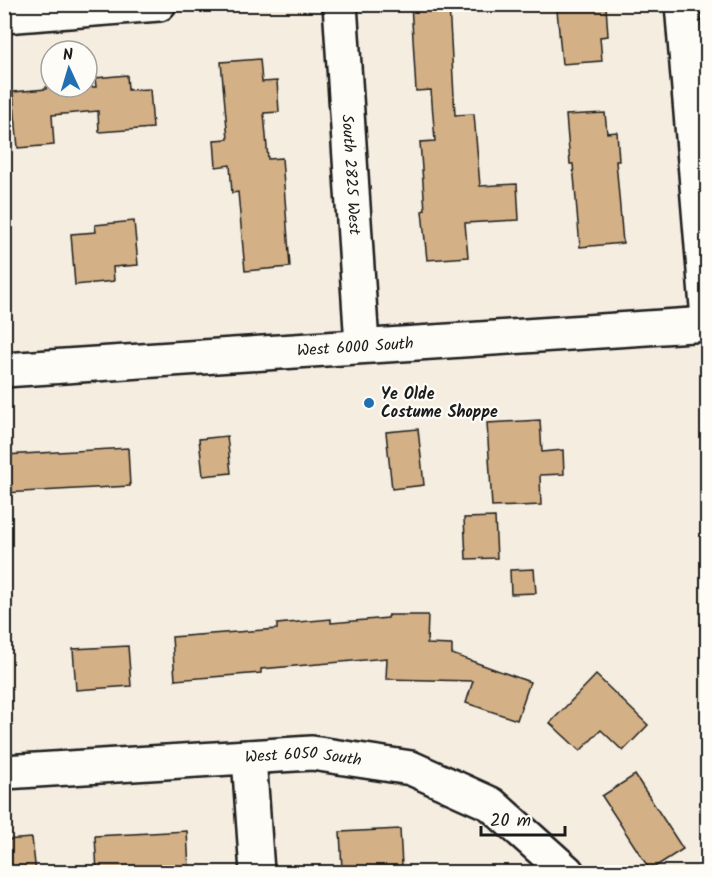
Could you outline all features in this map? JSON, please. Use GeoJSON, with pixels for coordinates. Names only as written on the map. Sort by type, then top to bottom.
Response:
{"type":"FeatureCollection","features":[{"type":"Feature","properties":{"kind":"street"},"geometry":{"type":"LineString","coordinates":[[4,16],[159,4]]}},
{"type":"Feature","properties":{"kind":"street","name":"South 2825 West"},"geometry":{"type":"LineString","coordinates":[[340,4],[362,345]]}},
{"type":"Feature","properties":{"kind":"street"},"geometry":{"type":"LineString","coordinates":[[682,4],[708,322]]}},
{"type":"Feature","properties":{"kind":"street","name":"West 6000 South"},"geometry":{"type":"LineString","coordinates":[[4,370],[708,322]]}},
{"type":"Feature","properties":{"kind":"street","name":"West 6050 South"},"geometry":{"type":"LineString","coordinates":[[4,772],[312,753],[411,768],[491,804],[567,873]]}},
{"type":"Feature","properties":{"kind":"street"},"geometry":{"type":"LineString","coordinates":[[249,757],[256,873]]}},
{"type":"Feature","properties":{"kind":"building"},"geometry":{"type":"Polygon","coordinates":[[[411,4],[449,4],[455,115],[474,114],[480,186],[517,184],[519,220],[465,223],[468,257],[427,260],[422,211],[425,210],[420,142],[435,141],[431,90],[416,91],[411,4]]]}},
{"type":"Feature","properties":{"kind":"building"},"geometry":{"type":"Polygon","coordinates":[[[606,6],[608,36],[600,37],[602,61],[562,64],[557,10],[606,6]]]}},
{"type":"Feature","properties":{"kind":"building"},"geometry":{"type":"Polygon","coordinates":[[[260,59],[262,82],[277,81],[279,112],[264,113],[268,159],[282,158],[290,267],[245,271],[238,192],[232,193],[230,165],[216,167],[214,140],[228,139],[221,62],[260,59]]]}},
{"type":"Feature","properties":{"kind":"building"},"geometry":{"type":"Polygon","coordinates":[[[127,75],[128,90],[150,89],[153,128],[99,132],[98,111],[52,115],[54,145],[18,148],[13,92],[39,90],[39,99],[99,99],[99,78],[127,75]]]}},
{"type":"Feature","properties":{"kind":"building"},"geometry":{"type":"Polygon","coordinates":[[[605,113],[607,133],[617,132],[619,161],[616,161],[623,243],[580,247],[566,115],[605,113]]]}},
{"type":"Feature","properties":{"kind":"building"},"geometry":{"type":"Polygon","coordinates":[[[134,221],[138,265],[113,267],[114,281],[75,285],[71,234],[96,232],[95,225],[134,221]]]}},
{"type":"Feature","properties":{"kind":"building"},"geometry":{"type":"Polygon","coordinates":[[[540,420],[542,452],[563,450],[564,474],[540,475],[541,505],[492,507],[487,423],[540,420]]]}},
{"type":"Feature","properties":{"kind":"building"},"geometry":{"type":"Polygon","coordinates":[[[418,429],[424,485],[392,489],[386,432],[418,429]]]}},
{"type":"Feature","properties":{"kind":"building"},"geometry":{"type":"Polygon","coordinates":[[[227,436],[231,473],[203,476],[199,439],[227,436]]]}},
{"type":"Feature","properties":{"kind":"building"},"geometry":{"type":"Polygon","coordinates":[[[128,448],[130,486],[4,493],[4,455],[128,448]]]}},
{"type":"Feature","properties":{"kind":"building"},"geometry":{"type":"Polygon","coordinates":[[[495,517],[497,558],[466,559],[464,518],[495,517]]]}},
{"type":"Feature","properties":{"kind":"building"},"geometry":{"type":"Polygon","coordinates":[[[534,569],[536,593],[511,594],[510,570],[534,569]]]}},
{"type":"Feature","properties":{"kind":"building"},"geometry":{"type":"Polygon","coordinates":[[[388,615],[428,615],[427,644],[452,645],[452,654],[530,682],[517,720],[466,703],[473,681],[386,679],[387,658],[261,669],[261,673],[175,680],[172,637],[277,629],[277,624],[331,619],[331,623],[388,618],[388,615]]]}},
{"type":"Feature","properties":{"kind":"building"},"geometry":{"type":"Polygon","coordinates":[[[128,646],[131,686],[76,690],[73,649],[128,646]]]}},
{"type":"Feature","properties":{"kind":"building"},"geometry":{"type":"Polygon","coordinates":[[[596,675],[648,725],[623,751],[601,730],[580,751],[550,723],[596,675]]]}},
{"type":"Feature","properties":{"kind":"building"},"geometry":{"type":"Polygon","coordinates":[[[635,775],[683,849],[650,870],[602,796],[635,775]]]}},
{"type":"Feature","properties":{"kind":"building"},"geometry":{"type":"Polygon","coordinates":[[[400,829],[402,866],[342,869],[340,832],[400,829]]]}},
{"type":"Feature","properties":{"kind":"building"},"geometry":{"type":"Polygon","coordinates":[[[187,831],[189,869],[97,873],[95,836],[187,831]]]}},
{"type":"Feature","properties":{"kind":"building"},"geometry":{"type":"Polygon","coordinates":[[[32,838],[36,873],[4,873],[4,840],[32,838]]]}},
{"type":"Feature","properties":{"kind":"place","name":"Ye Olde Costume Shoppe"},"geometry":{"type":"Point","coordinates":[369,403]}}]}
